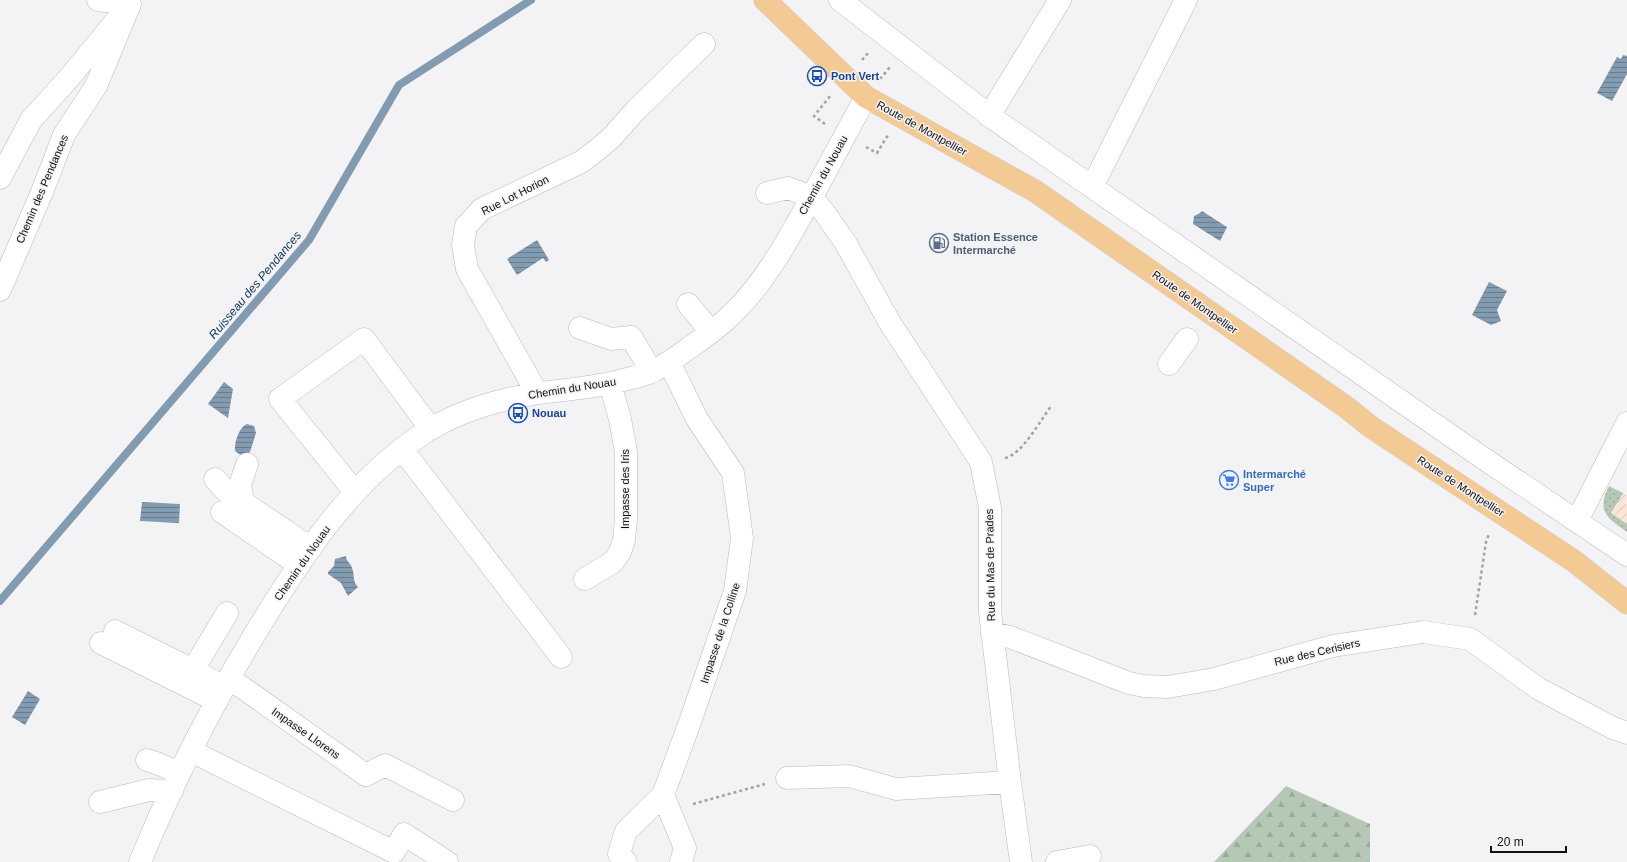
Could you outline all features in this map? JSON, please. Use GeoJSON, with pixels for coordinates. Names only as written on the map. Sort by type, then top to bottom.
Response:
{"type":"FeatureCollection","features":[{"type":"Feature","properties":{"kind":"main road","name":"Route de Montpellier"},"geometry":{"type":"LineString","coordinates":[[765,0],[866,97],[1035,191],[1340,403],[1371,427],[1574,561],[1627,603]]}},
{"type":"Feature","properties":{"kind":"street"},"geometry":{"type":"LineString","coordinates":[[98,0],[132,2]]}},
{"type":"Feature","properties":{"kind":"street"},"geometry":{"type":"LineString","coordinates":[[840,0],[989,116],[1480,456],[1627,555]]}},
{"type":"Feature","properties":{"kind":"street"},"geometry":{"type":"LineString","coordinates":[[989,116],[1060,0]]}},
{"type":"Feature","properties":{"kind":"street"},"geometry":{"type":"LineString","coordinates":[[1092,187],[1186,0]]}},
{"type":"Feature","properties":{"kind":"street"},"geometry":{"type":"LineString","coordinates":[[0,150],[31,120],[69,78],[132,2]]}},
{"type":"Feature","properties":{"kind":"street","name":"Chemin des Pendances"},"geometry":{"type":"LineString","coordinates":[[0,290],[42,192],[64,135],[96,86],[132,2]]}},
{"type":"Feature","properties":{"kind":"street","name":"Rue Lot Horion"},"geometry":{"type":"LineString","coordinates":[[537,393],[467,269],[463,245],[466,226],[482,209],[581,162],[597,150],[612,137],[636,110],[704,44]]}},
{"type":"Feature","properties":{"kind":"street","name":"Chemin du Nouau"},"geometry":{"type":"LineString","coordinates":[[140,862],[190,751],[287,581],[340,509],[369,476],[402,449],[446,420],[496,401],[537,393],[577,389],[635,377],[660,367],[711,332],[731,315],[748,297],[781,252],[866,97]]}},
{"type":"Feature","properties":{"kind":"street"},"geometry":{"type":"LineString","coordinates":[[0,178],[31,120]]}},
{"type":"Feature","properties":{"kind":"street"},"geometry":{"type":"LineString","coordinates":[[767,193],[788,188],[811,197]]}},
{"type":"Feature","properties":{"kind":"street","name":"Rue du Mas de Prades"},"geometry":{"type":"LineString","coordinates":[[811,197],[846,242],[890,323],[981,462],[990,508],[990,612],[992,633],[1021,862]]}},
{"type":"Feature","properties":{"kind":"street"},"geometry":{"type":"LineString","coordinates":[[688,304],[711,332]]}},
{"type":"Feature","properties":{"kind":"street","name":"Impasse de la Colline"},"geometry":{"type":"LineString","coordinates":[[580,328],[611,339],[631,337],[660,367],[734,473],[742,538],[735,591],[690,722],[667,805],[626,831],[620,854],[626,862]]}},
{"type":"Feature","properties":{"kind":"street"},"geometry":{"type":"LineString","coordinates":[[355,492],[280,399],[364,339],[431,429]]}},
{"type":"Feature","properties":{"kind":"street"},"geometry":{"type":"LineString","coordinates":[[1169,364],[1187,339]]}},
{"type":"Feature","properties":{"kind":"street","name":"Impasse des Iris"},"geometry":{"type":"LineString","coordinates":[[585,579],[613,562],[620,552],[624,540],[626,519],[626,452],[620,419],[610,383]]}},
{"type":"Feature","properties":{"kind":"street"},"geometry":{"type":"LineString","coordinates":[[1577,521],[1627,423]]}},
{"type":"Feature","properties":{"kind":"street"},"geometry":{"type":"LineString","coordinates":[[402,449],[561,657]]}},
{"type":"Feature","properties":{"kind":"street"},"geometry":{"type":"LineString","coordinates":[[243,502],[240,485],[247,464]]}},
{"type":"Feature","properties":{"kind":"street"},"geometry":{"type":"LineString","coordinates":[[215,479],[226,491],[311,548]]}},
{"type":"Feature","properties":{"kind":"street"},"geometry":{"type":"LineString","coordinates":[[222,512],[299,565]]}},
{"type":"Feature","properties":{"kind":"street"},"geometry":{"type":"LineString","coordinates":[[193,670],[227,613]]}},
{"type":"Feature","properties":{"kind":"street","name":"Rue des Cerisiers"},"geometry":{"type":"LineString","coordinates":[[992,633],[1010,637],[1129,683],[1144,686],[1168,687],[1214,679],[1333,646],[1423,632],[1470,639],[1539,689],[1613,728],[1627,733]]}},
{"type":"Feature","properties":{"kind":"street"},"geometry":{"type":"LineString","coordinates":[[108,637],[193,670],[224,689],[108,637]]}},
{"type":"Feature","properties":{"kind":"street","name":"Impasse Llorens"},"geometry":{"type":"LineString","coordinates":[[224,689],[366,775],[385,765],[454,800]]}},
{"type":"Feature","properties":{"kind":"street"},"geometry":{"type":"LineString","coordinates":[[190,751],[394,852],[404,834],[447,862]]}},
{"type":"Feature","properties":{"kind":"street"},"geometry":{"type":"LineString","coordinates":[[100,802],[176,782],[159,764],[147,760]]}},
{"type":"Feature","properties":{"kind":"street"},"geometry":{"type":"LineString","coordinates":[[787,778],[849,776],[896,789],[1010,782]]}},
{"type":"Feature","properties":{"kind":"street"},"geometry":{"type":"LineString","coordinates":[[667,805],[685,848],[680,862]]}},
{"type":"Feature","properties":{"kind":"street"},"geometry":{"type":"LineString","coordinates":[[1057,862],[1090,856]]}},
{"type":"Feature","properties":{"kind":"path"},"geometry":{"type":"LineString","coordinates":[[981,462],[1010,457],[1024,443],[1052,405]]}},
{"type":"Feature","properties":{"kind":"path"},"geometry":{"type":"LineString","coordinates":[[1470,639],[1484,564],[1486,542],[1498,510]]}},
{"type":"Feature","properties":{"kind":"path"},"geometry":{"type":"LineString","coordinates":[[667,805],[684,807],[787,778]]}},
{"type":"Feature","properties":{"kind":"shaded area"},"geometry":{"type":"Polygon","coordinates":[[[1623,493],[1627,496],[1625,504],[1627,505],[1627,524],[1611,513],[1623,493]]]}},
{"type":"Feature","properties":{"kind":"green space"},"geometry":{"type":"Polygon","coordinates":[[[1609,486],[1623,493],[1611,513],[1627,524],[1627,532],[1609,518],[1604,508],[1605,495],[1609,486]]]}},
{"type":"Feature","properties":{"kind":"green space"},"geometry":{"type":"Polygon","coordinates":[[[1286,786],[1370,824],[1370,862],[1214,862],[1286,786]]]}},
{"type":"Feature","properties":{"kind":"water"},"geometry":{"type":"Polygon","coordinates":[[[1623,55],[1627,56],[1627,74],[1612,101],[1597,93],[1617,57],[1621,59],[1623,55]]]}},
{"type":"Feature","properties":{"kind":"water"},"geometry":{"type":"Polygon","coordinates":[[[1202,211],[1227,227],[1220,241],[1193,224],[1194,216],[1202,211]]]}},
{"type":"Feature","properties":{"kind":"water"},"geometry":{"type":"Polygon","coordinates":[[[537,240],[549,260],[546,262],[543,258],[517,275],[507,259],[537,240]]]}},
{"type":"Feature","properties":{"kind":"water"},"geometry":{"type":"Polygon","coordinates":[[[1489,282],[1507,291],[1497,310],[1501,321],[1491,325],[1472,315],[1489,282]]]}},
{"type":"Feature","properties":{"kind":"water"},"geometry":{"type":"Polygon","coordinates":[[[224,382],[233,389],[228,418],[208,404],[224,382]]]}},
{"type":"Feature","properties":{"kind":"water"},"geometry":{"type":"Polygon","coordinates":[[[247,424],[254,426],[256,433],[250,452],[242,456],[235,451],[235,444],[239,432],[247,424]]]}},
{"type":"Feature","properties":{"kind":"water"},"geometry":{"type":"Polygon","coordinates":[[[142,502],[180,504],[179,523],[140,521],[142,502]]]}},
{"type":"Feature","properties":{"kind":"water"},"geometry":{"type":"Polygon","coordinates":[[[346,556],[358,587],[348,596],[341,583],[328,574],[334,566],[335,559],[346,556]]]}},
{"type":"Feature","properties":{"kind":"water"},"geometry":{"type":"Polygon","coordinates":[[[28,691],[40,699],[25,725],[12,717],[28,691]]]}},
{"type":"Feature","properties":{"kind":"waterway","name":"Ruisseau des Pendances"},"geometry":{"type":"LineString","coordinates":[[0,601],[309,240],[399,85],[531,0]]}},
{"type":"Feature","properties":{"kind":"place","name":"Pont Vert"},"geometry":{"type":"Point","coordinates":[817,76]}},
{"type":"Feature","properties":{"kind":"place","name":"Station Essence Intermarché"},"geometry":{"type":"Point","coordinates":[939,243]}},
{"type":"Feature","properties":{"kind":"place","name":"Nouau"},"geometry":{"type":"Point","coordinates":[518,413]}},
{"type":"Feature","properties":{"kind":"place","name":"Intermarché Super"},"geometry":{"type":"Point","coordinates":[1229,480]}}]}
